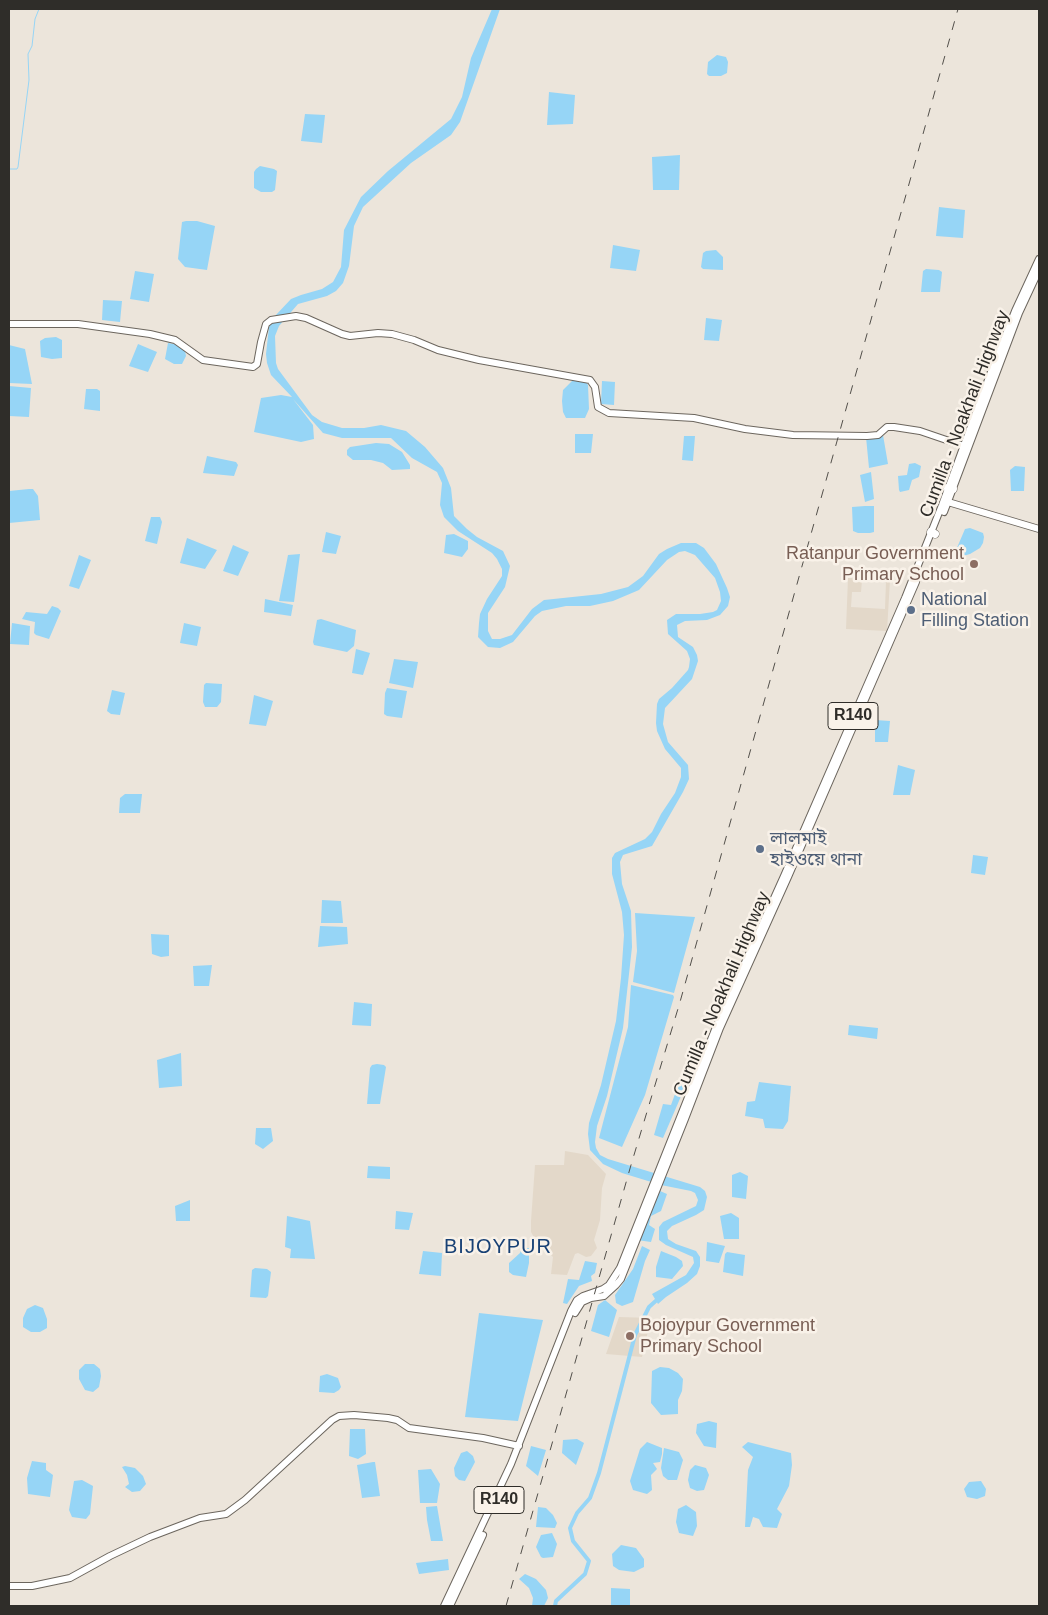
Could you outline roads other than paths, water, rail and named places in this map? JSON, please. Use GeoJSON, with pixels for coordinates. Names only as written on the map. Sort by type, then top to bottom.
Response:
{"type":"FeatureCollection","features":[{"type":"Feature","properties":{"kind":"main road","name":"R140"},"geometry":{"type":"LineString","coordinates":[[450,1606],[519,1446],[574,1309],[585,1300],[604,1296],[621,1279],[716,1027],[737,986],[933,533],[951,489],[964,446],[992,369],[1015,311],[1039,259]]}},
{"type":"Feature","properties":{"kind":"main road","name":"Cumilla - Noakhali Highway"},"geometry":{"type":"LineString","coordinates":[[933,533],[948,502],[951,489],[1009,339],[1039,270]]}},
{"type":"Feature","properties":{"kind":"main road"},"geometry":{"type":"LineString","coordinates":[[9,324],[78,324],[156,335],[175,340],[203,360],[253,367],[257,364],[260,342],[266,324],[271,320],[292,317],[306,318],[350,336],[378,333],[392,334],[414,340],[438,350],[479,360],[590,380],[594,383],[598,407],[609,413],[694,418],[745,429],[793,435],[867,436],[878,435],[887,428],[894,427],[920,432],[964,446]]}},
{"type":"Feature","properties":{"kind":"main road"},"geometry":{"type":"LineString","coordinates":[[948,502],[1039,529]]}},
{"type":"Feature","properties":{"kind":"main road","name":"R140"},"geometry":{"type":"LineString","coordinates":[[444,1606],[511,1476],[574,1309]]}},
{"type":"Feature","properties":{"kind":"main road"},"geometry":{"type":"LineString","coordinates":[[9,1586],[32,1586],[70,1578],[150,1537],[200,1518],[221,1515],[232,1511],[338,1416],[354,1415],[388,1418],[397,1420],[409,1428],[483,1438],[519,1446]]}},
{"type":"Feature","properties":{"kind":"water"},"geometry":{"type":"Polygon","coordinates":[[[492,9],[500,9],[460,122],[451,135],[411,163],[363,207],[354,226],[349,266],[343,283],[336,291],[327,296],[298,304],[279,326],[275,336],[276,363],[278,369],[312,415],[322,422],[342,428],[364,428],[381,425],[406,431],[425,447],[443,468],[451,488],[454,516],[477,537],[503,551],[510,566],[505,587],[488,613],[488,631],[492,639],[500,639],[512,635],[532,609],[544,600],[601,594],[628,587],[643,576],[659,554],[681,543],[696,543],[704,548],[716,564],[727,588],[730,597],[728,606],[720,615],[707,620],[685,621],[677,625],[678,637],[693,647],[698,661],[692,679],[665,708],[663,724],[668,742],[688,765],[689,779],[652,846],[623,855],[620,862],[622,884],[631,911],[632,947],[623,1028],[607,1096],[597,1126],[596,1148],[600,1155],[608,1159],[700,1187],[705,1191],[707,1197],[704,1210],[672,1226],[667,1231],[668,1239],[696,1251],[700,1257],[700,1266],[697,1274],[658,1304],[652,1294],[686,1275],[694,1263],[693,1257],[659,1240],[659,1227],[663,1222],[696,1206],[698,1200],[695,1193],[691,1191],[661,1185],[622,1173],[603,1164],[590,1150],[588,1134],[589,1123],[601,1085],[616,1021],[621,978],[624,935],[622,912],[612,874],[612,858],[615,853],[645,839],[652,832],[675,793],[681,777],[681,768],[665,749],[657,731],[656,723],[659,699],[688,670],[690,659],[687,651],[668,634],[667,620],[676,614],[700,614],[717,610],[721,601],[715,578],[695,555],[685,551],[679,552],[667,560],[639,590],[613,601],[590,606],[566,606],[542,611],[535,616],[513,642],[500,648],[488,647],[478,637],[480,614],[502,576],[502,569],[492,553],[458,531],[444,517],[440,505],[442,483],[437,472],[412,458],[391,438],[342,438],[323,433],[293,399],[313,425],[314,439],[301,442],[254,432],[261,398],[281,395],[292,397],[271,375],[267,363],[269,327],[274,317],[291,299],[322,289],[333,282],[341,267],[344,230],[361,197],[388,171],[451,119],[462,97],[471,58],[492,9]]]}},
{"type":"Feature","properties":{"kind":"water"},"geometry":{"type":"Polygon","coordinates":[[[717,55],[726,57],[728,62],[727,73],[721,76],[709,76],[707,74],[708,62],[717,55]]]}},
{"type":"Feature","properties":{"kind":"water"},"geometry":{"type":"Polygon","coordinates":[[[549,92],[575,95],[573,124],[547,125],[549,92]]]}},
{"type":"Feature","properties":{"kind":"water"},"geometry":{"type":"Polygon","coordinates":[[[305,114],[325,115],[322,143],[301,141],[305,114]]]}},
{"type":"Feature","properties":{"kind":"water"},"geometry":{"type":"Polygon","coordinates":[[[680,155],[679,190],[653,190],[652,157],[680,155]]]}},
{"type":"Feature","properties":{"kind":"water"},"geometry":{"type":"Polygon","coordinates":[[[260,166],[277,171],[275,190],[272,192],[261,192],[254,188],[254,172],[260,166]]]}},
{"type":"Feature","properties":{"kind":"water"},"geometry":{"type":"Polygon","coordinates":[[[939,207],[965,210],[963,238],[936,236],[939,207]]]}},
{"type":"Feature","properties":{"kind":"water"},"geometry":{"type":"Polygon","coordinates":[[[197,221],[215,226],[207,270],[185,267],[178,259],[182,222],[197,221]]]}},
{"type":"Feature","properties":{"kind":"water"},"geometry":{"type":"Polygon","coordinates":[[[613,245],[640,250],[636,271],[610,268],[613,245]]]}},
{"type":"Feature","properties":{"kind":"water"},"geometry":{"type":"Polygon","coordinates":[[[716,250],[723,257],[723,270],[703,269],[701,267],[703,253],[716,250]]]}},
{"type":"Feature","properties":{"kind":"water"},"geometry":{"type":"Polygon","coordinates":[[[926,269],[942,272],[940,292],[921,292],[923,271],[926,269]]]}},
{"type":"Feature","properties":{"kind":"water"},"geometry":{"type":"Polygon","coordinates":[[[135,271],[154,274],[149,302],[130,299],[135,271]]]}},
{"type":"Feature","properties":{"kind":"water"},"geometry":{"type":"Polygon","coordinates":[[[103,300],[122,301],[120,322],[102,320],[103,300]]]}},
{"type":"Feature","properties":{"kind":"water"},"geometry":{"type":"Polygon","coordinates":[[[706,318],[722,320],[719,341],[704,340],[706,318]]]}},
{"type":"Feature","properties":{"kind":"water"},"geometry":{"type":"Polygon","coordinates":[[[56,337],[62,340],[62,358],[41,357],[40,341],[45,338],[56,337]]]}},
{"type":"Feature","properties":{"kind":"water"},"geometry":{"type":"Polygon","coordinates":[[[168,343],[179,345],[185,351],[186,356],[182,364],[174,364],[165,359],[168,343]]]}},
{"type":"Feature","properties":{"kind":"water"},"geometry":{"type":"Polygon","coordinates":[[[138,344],[157,352],[148,372],[129,366],[138,344]]]}},
{"type":"Feature","properties":{"kind":"water"},"geometry":{"type":"Polygon","coordinates":[[[9,345],[25,349],[32,384],[9,383],[9,345]]]}},
{"type":"Feature","properties":{"kind":"water"},"geometry":{"type":"Polygon","coordinates":[[[573,380],[586,382],[588,385],[589,409],[585,418],[566,418],[563,412],[563,390],[573,380]]]}},
{"type":"Feature","properties":{"kind":"water"},"geometry":{"type":"Polygon","coordinates":[[[602,381],[615,382],[614,405],[601,404],[602,381]]]}},
{"type":"Feature","properties":{"kind":"water"},"geometry":{"type":"Polygon","coordinates":[[[9,386],[31,388],[29,417],[9,416],[9,386]]]}},
{"type":"Feature","properties":{"kind":"water"},"geometry":{"type":"Polygon","coordinates":[[[86,389],[97,389],[100,391],[100,411],[84,409],[86,389]]]}},
{"type":"Feature","properties":{"kind":"water"},"geometry":{"type":"Polygon","coordinates":[[[575,434],[593,434],[591,453],[575,453],[575,434]]]}},
{"type":"Feature","properties":{"kind":"water"},"geometry":{"type":"Polygon","coordinates":[[[883,435],[888,464],[869,468],[866,437],[883,435]]]}},
{"type":"Feature","properties":{"kind":"water"},"geometry":{"type":"Polygon","coordinates":[[[684,436],[695,436],[693,461],[682,460],[684,436]]]}},
{"type":"Feature","properties":{"kind":"water"},"geometry":{"type":"Polygon","coordinates":[[[376,443],[389,444],[402,452],[410,465],[410,469],[392,470],[383,463],[371,460],[353,460],[347,455],[347,450],[350,447],[376,443]]]}},
{"type":"Feature","properties":{"kind":"water"},"geometry":{"type":"Polygon","coordinates":[[[207,456],[236,462],[238,465],[234,476],[203,473],[207,456]]]}},
{"type":"Feature","properties":{"kind":"water"},"geometry":{"type":"Polygon","coordinates":[[[915,463],[921,466],[919,477],[912,480],[909,490],[900,492],[898,476],[907,475],[909,464],[915,463]]]}},
{"type":"Feature","properties":{"kind":"water"},"geometry":{"type":"Polygon","coordinates":[[[1015,466],[1025,467],[1024,491],[1011,491],[1010,470],[1015,466]]]}},
{"type":"Feature","properties":{"kind":"water"},"geometry":{"type":"Polygon","coordinates":[[[871,472],[874,499],[865,502],[860,475],[871,472]]]}},
{"type":"Feature","properties":{"kind":"water"},"geometry":{"type":"Polygon","coordinates":[[[33,489],[38,496],[40,520],[9,523],[9,491],[33,489]]]}},
{"type":"Feature","properties":{"kind":"water"},"geometry":{"type":"Polygon","coordinates":[[[874,506],[874,532],[858,533],[853,531],[852,507],[874,506]]]}},
{"type":"Feature","properties":{"kind":"water"},"geometry":{"type":"Polygon","coordinates":[[[151,517],[160,517],[162,522],[157,544],[145,541],[151,517]]]}},
{"type":"Feature","properties":{"kind":"water"},"geometry":{"type":"Polygon","coordinates":[[[970,528],[983,533],[983,543],[980,548],[970,554],[963,556],[957,554],[956,550],[965,529],[970,528]]]}},
{"type":"Feature","properties":{"kind":"water"},"geometry":{"type":"Polygon","coordinates":[[[326,532],[341,536],[336,554],[322,552],[326,532]]]}},
{"type":"Feature","properties":{"kind":"water"},"geometry":{"type":"Polygon","coordinates":[[[454,534],[468,541],[468,549],[462,557],[444,553],[446,535],[454,534]]]}},
{"type":"Feature","properties":{"kind":"water"},"geometry":{"type":"Polygon","coordinates":[[[187,538],[217,550],[205,569],[180,563],[187,538]]]}},
{"type":"Feature","properties":{"kind":"water"},"geometry":{"type":"Polygon","coordinates":[[[233,545],[249,552],[238,576],[223,571],[233,545]]]}},
{"type":"Feature","properties":{"kind":"water"},"geometry":{"type":"Polygon","coordinates":[[[300,554],[294,602],[279,601],[288,555],[300,554]]]}},
{"type":"Feature","properties":{"kind":"water"},"geometry":{"type":"Polygon","coordinates":[[[79,555],[91,560],[79,589],[69,586],[79,555]]]}},
{"type":"Feature","properties":{"kind":"water"},"geometry":{"type":"Polygon","coordinates":[[[265,599],[293,605],[291,616],[264,612],[265,599]]]}},
{"type":"Feature","properties":{"kind":"water"},"geometry":{"type":"Polygon","coordinates":[[[52,606],[61,611],[49,639],[34,633],[35,622],[22,619],[26,612],[47,614],[52,606]]]}},
{"type":"Feature","properties":{"kind":"water"},"geometry":{"type":"Polygon","coordinates":[[[321,619],[356,630],[354,646],[347,652],[314,645],[317,620],[321,619]]]}},
{"type":"Feature","properties":{"kind":"water"},"geometry":{"type":"Polygon","coordinates":[[[12,623],[30,626],[29,645],[10,644],[12,623]]]}},
{"type":"Feature","properties":{"kind":"water"},"geometry":{"type":"Polygon","coordinates":[[[184,623],[201,627],[197,646],[180,643],[184,623]]]}},
{"type":"Feature","properties":{"kind":"water"},"geometry":{"type":"Polygon","coordinates":[[[356,649],[370,653],[363,675],[352,673],[356,649]]]}},
{"type":"Feature","properties":{"kind":"water"},"geometry":{"type":"Polygon","coordinates":[[[394,659],[418,662],[413,688],[389,683],[394,659]]]}},
{"type":"Feature","properties":{"kind":"water"},"geometry":{"type":"Polygon","coordinates":[[[206,683],[222,684],[221,702],[217,707],[205,707],[203,702],[204,685],[206,683]]]}},
{"type":"Feature","properties":{"kind":"water"},"geometry":{"type":"Polygon","coordinates":[[[387,688],[407,691],[402,718],[384,714],[387,688]]]}},
{"type":"Feature","properties":{"kind":"water"},"geometry":{"type":"Polygon","coordinates":[[[112,690],[125,693],[120,715],[111,714],[107,711],[112,690]]]}},
{"type":"Feature","properties":{"kind":"water"},"geometry":{"type":"Polygon","coordinates":[[[254,695],[273,701],[266,726],[249,724],[254,695]]]}},
{"type":"Feature","properties":{"kind":"water"},"geometry":{"type":"Polygon","coordinates":[[[875,720],[890,721],[888,742],[875,742],[875,720]]]}},
{"type":"Feature","properties":{"kind":"water"},"geometry":{"type":"Polygon","coordinates":[[[898,765],[915,770],[910,795],[893,795],[898,765]]]}},
{"type":"Feature","properties":{"kind":"water"},"geometry":{"type":"Polygon","coordinates":[[[125,794],[142,794],[140,813],[119,813],[120,798],[125,794]]]}},
{"type":"Feature","properties":{"kind":"water"},"geometry":{"type":"Polygon","coordinates":[[[973,855],[988,857],[985,875],[971,873],[973,855]]]}},
{"type":"Feature","properties":{"kind":"water"},"geometry":{"type":"Polygon","coordinates":[[[322,900],[341,901],[343,923],[321,923],[322,900]]]}},
{"type":"Feature","properties":{"kind":"water"},"geometry":{"type":"Polygon","coordinates":[[[635,913],[695,917],[674,993],[633,982],[637,951],[635,913]]]}},
{"type":"Feature","properties":{"kind":"water"},"geometry":{"type":"Polygon","coordinates":[[[320,926],[347,927],[348,944],[318,947],[320,926]]]}},
{"type":"Feature","properties":{"kind":"water"},"geometry":{"type":"Polygon","coordinates":[[[151,934],[169,935],[169,956],[161,957],[152,954],[151,934]]]}},
{"type":"Feature","properties":{"kind":"water"},"geometry":{"type":"Polygon","coordinates":[[[212,965],[209,986],[194,986],[193,966],[212,965]]]}},
{"type":"Feature","properties":{"kind":"water"},"geometry":{"type":"Polygon","coordinates":[[[631,985],[673,995],[674,997],[645,1095],[622,1147],[599,1138],[628,1027],[631,985]]]}},
{"type":"Feature","properties":{"kind":"water"},"geometry":{"type":"Polygon","coordinates":[[[354,1002],[372,1004],[371,1026],[352,1025],[354,1002]]]}},
{"type":"Feature","properties":{"kind":"water"},"geometry":{"type":"Polygon","coordinates":[[[849,1025],[878,1028],[877,1039],[848,1035],[849,1025]]]}},
{"type":"Feature","properties":{"kind":"water"},"geometry":{"type":"Polygon","coordinates":[[[181,1053],[182,1086],[159,1088],[157,1060],[181,1053]]]}},
{"type":"Feature","properties":{"kind":"water"},"geometry":{"type":"Polygon","coordinates":[[[377,1064],[386,1067],[380,1104],[367,1104],[370,1068],[372,1065],[377,1064]]]}},
{"type":"Feature","properties":{"kind":"water"},"geometry":{"type":"Polygon","coordinates":[[[759,1082],[791,1086],[788,1121],[783,1129],[765,1128],[763,1119],[745,1116],[747,1102],[755,1101],[759,1082]]]}},
{"type":"Feature","properties":{"kind":"water"},"geometry":{"type":"Polygon","coordinates":[[[679,1083],[685,1087],[663,1138],[654,1135],[663,1104],[671,1105],[679,1083]]]}},
{"type":"Feature","properties":{"kind":"water"},"geometry":{"type":"Polygon","coordinates":[[[256,1128],[271,1128],[273,1141],[263,1149],[255,1144],[256,1128]]]}},
{"type":"Feature","properties":{"kind":"water"},"geometry":{"type":"Polygon","coordinates":[[[368,1166],[390,1167],[390,1179],[367,1178],[368,1166]]]}},
{"type":"Feature","properties":{"kind":"water"},"geometry":{"type":"Polygon","coordinates":[[[740,1172],[748,1176],[746,1199],[732,1197],[732,1175],[740,1172]]]}},
{"type":"Feature","properties":{"kind":"water"},"geometry":{"type":"Polygon","coordinates":[[[660,1191],[667,1194],[661,1211],[651,1216],[649,1225],[655,1229],[651,1242],[637,1240],[660,1191]]]}},
{"type":"Feature","properties":{"kind":"water"},"geometry":{"type":"Polygon","coordinates":[[[190,1200],[190,1221],[176,1221],[175,1206],[190,1200]]]}},
{"type":"Feature","properties":{"kind":"water"},"geometry":{"type":"Polygon","coordinates":[[[396,1211],[413,1213],[409,1230],[395,1229],[396,1211]]]}},
{"type":"Feature","properties":{"kind":"water"},"geometry":{"type":"Polygon","coordinates":[[[731,1213],[739,1218],[739,1239],[724,1239],[720,1216],[731,1213]]]}},
{"type":"Feature","properties":{"kind":"water"},"geometry":{"type":"Polygon","coordinates":[[[287,1216],[310,1221],[315,1259],[290,1258],[291,1249],[285,1247],[287,1216]]]}},
{"type":"Feature","properties":{"kind":"water"},"geometry":{"type":"Polygon","coordinates":[[[707,1242],[725,1246],[719,1263],[706,1261],[707,1242]]]}},
{"type":"Feature","properties":{"kind":"water"},"geometry":{"type":"Polygon","coordinates":[[[642,1246],[650,1250],[633,1302],[622,1306],[616,1303],[615,1295],[633,1269],[642,1246]]]}},
{"type":"Feature","properties":{"kind":"water"},"geometry":{"type":"Polygon","coordinates":[[[522,1248],[529,1248],[529,1263],[526,1277],[513,1275],[509,1272],[509,1263],[520,1253],[522,1248]]]}},
{"type":"Feature","properties":{"kind":"water"},"geometry":{"type":"Polygon","coordinates":[[[423,1251],[442,1253],[441,1276],[419,1274],[423,1251]]]}},
{"type":"Feature","properties":{"kind":"water"},"geometry":{"type":"Polygon","coordinates":[[[661,1251],[682,1261],[683,1266],[672,1279],[656,1277],[656,1267],[661,1251]]]}},
{"type":"Feature","properties":{"kind":"water"},"geometry":{"type":"Polygon","coordinates":[[[727,1252],[745,1255],[743,1276],[723,1272],[725,1254],[727,1252]]]}},
{"type":"Feature","properties":{"kind":"water"},"geometry":{"type":"Polygon","coordinates":[[[585,1261],[597,1263],[595,1273],[591,1276],[592,1281],[579,1286],[567,1304],[563,1303],[568,1279],[579,1280],[585,1261]]]}},
{"type":"Feature","properties":{"kind":"water"},"geometry":{"type":"Polygon","coordinates":[[[255,1268],[267,1269],[271,1272],[268,1296],[266,1298],[250,1297],[252,1270],[255,1268]]]}},
{"type":"Feature","properties":{"kind":"water"},"geometry":{"type":"Polygon","coordinates":[[[605,1300],[617,1310],[609,1337],[591,1331],[598,1305],[605,1300]]]}},
{"type":"Feature","properties":{"kind":"water"},"geometry":{"type":"Polygon","coordinates":[[[35,1305],[43,1308],[47,1319],[47,1328],[40,1332],[31,1332],[23,1327],[23,1318],[27,1309],[35,1305]]]}},
{"type":"Feature","properties":{"kind":"water"},"geometry":{"type":"Polygon","coordinates":[[[479,1313],[543,1320],[518,1421],[465,1417],[479,1313]]]}},
{"type":"Feature","properties":{"kind":"water"},"geometry":{"type":"Polygon","coordinates":[[[85,1364],[94,1364],[100,1369],[99,1387],[93,1392],[85,1390],[79,1379],[79,1370],[85,1364]]]}},
{"type":"Feature","properties":{"kind":"water"},"geometry":{"type":"Polygon","coordinates":[[[660,1367],[669,1368],[678,1373],[683,1379],[682,1391],[678,1400],[678,1414],[661,1415],[651,1403],[652,1371],[660,1367]]]}},
{"type":"Feature","properties":{"kind":"water"},"geometry":{"type":"Polygon","coordinates":[[[327,1374],[338,1378],[341,1387],[334,1393],[319,1392],[320,1376],[327,1374]]]}},
{"type":"Feature","properties":{"kind":"water"},"geometry":{"type":"Polygon","coordinates":[[[709,1421],[717,1423],[716,1448],[704,1446],[696,1433],[697,1424],[709,1421]]]}},
{"type":"Feature","properties":{"kind":"water"},"geometry":{"type":"Polygon","coordinates":[[[350,1429],[365,1429],[366,1454],[358,1459],[349,1456],[350,1429]]]}},
{"type":"Feature","properties":{"kind":"water"},"geometry":{"type":"Polygon","coordinates":[[[577,1439],[584,1443],[576,1465],[562,1453],[563,1440],[577,1439]]]}},
{"type":"Feature","properties":{"kind":"water"},"geometry":{"type":"Polygon","coordinates":[[[647,1442],[662,1448],[662,1454],[660,1462],[653,1463],[657,1469],[651,1475],[652,1490],[647,1494],[633,1490],[630,1481],[640,1449],[647,1442]]]}},
{"type":"Feature","properties":{"kind":"water"},"geometry":{"type":"Polygon","coordinates":[[[748,1442],[791,1453],[792,1465],[789,1486],[777,1509],[782,1514],[777,1528],[763,1527],[759,1519],[753,1517],[750,1527],[745,1527],[748,1470],[753,1457],[742,1447],[748,1442]]]}},
{"type":"Feature","properties":{"kind":"water"},"geometry":{"type":"Polygon","coordinates":[[[531,1446],[546,1450],[538,1476],[526,1466],[531,1446]]]}},
{"type":"Feature","properties":{"kind":"water"},"geometry":{"type":"Polygon","coordinates":[[[664,1448],[679,1452],[683,1460],[677,1480],[668,1480],[663,1476],[661,1468],[664,1448]]]}},
{"type":"Feature","properties":{"kind":"water"},"geometry":{"type":"Polygon","coordinates":[[[467,1451],[473,1456],[475,1462],[465,1481],[459,1480],[455,1476],[454,1468],[461,1453],[467,1451]]]}},
{"type":"Feature","properties":{"kind":"water"},"geometry":{"type":"Polygon","coordinates":[[[32,1461],[46,1463],[46,1470],[53,1475],[50,1497],[28,1494],[27,1478],[32,1461]]]}},
{"type":"Feature","properties":{"kind":"water"},"geometry":{"type":"Polygon","coordinates":[[[375,1462],[380,1496],[362,1498],[357,1465],[375,1462]]]}},
{"type":"Feature","properties":{"kind":"water"},"geometry":{"type":"Polygon","coordinates":[[[695,1465],[706,1468],[709,1475],[704,1490],[697,1491],[690,1488],[688,1480],[690,1470],[695,1465]]]}},
{"type":"Feature","properties":{"kind":"water"},"geometry":{"type":"Polygon","coordinates":[[[122,1467],[135,1468],[143,1476],[146,1484],[140,1491],[132,1492],[125,1487],[129,1484],[127,1475],[122,1467]]]}},
{"type":"Feature","properties":{"kind":"water"},"geometry":{"type":"Polygon","coordinates":[[[431,1469],[440,1484],[437,1503],[420,1503],[418,1470],[431,1469]]]}},
{"type":"Feature","properties":{"kind":"water"},"geometry":{"type":"Polygon","coordinates":[[[82,1480],[93,1486],[90,1514],[86,1519],[72,1517],[69,1510],[74,1481],[82,1480]]]}},
{"type":"Feature","properties":{"kind":"water"},"geometry":{"type":"Polygon","coordinates":[[[981,1481],[986,1489],[985,1496],[977,1499],[967,1497],[964,1489],[969,1482],[981,1481]]]}},
{"type":"Feature","properties":{"kind":"water"},"geometry":{"type":"Polygon","coordinates":[[[686,1505],[696,1512],[697,1526],[693,1536],[679,1533],[676,1522],[678,1509],[686,1505]]]}},
{"type":"Feature","properties":{"kind":"water"},"geometry":{"type":"Polygon","coordinates":[[[437,1506],[443,1541],[431,1541],[426,1507],[437,1506]]]}},
{"type":"Feature","properties":{"kind":"water"},"geometry":{"type":"Polygon","coordinates":[[[538,1507],[546,1508],[553,1515],[557,1523],[555,1528],[536,1527],[538,1507]]]}},
{"type":"Feature","properties":{"kind":"water"},"geometry":{"type":"Polygon","coordinates":[[[552,1533],[557,1544],[553,1557],[543,1558],[536,1547],[541,1535],[552,1533]]]}},
{"type":"Feature","properties":{"kind":"water"},"geometry":{"type":"Polygon","coordinates":[[[621,1545],[636,1548],[644,1559],[644,1567],[634,1572],[619,1570],[613,1566],[612,1554],[621,1545]]]}},
{"type":"Feature","properties":{"kind":"water"},"geometry":{"type":"Polygon","coordinates":[[[448,1559],[449,1570],[419,1574],[416,1563],[448,1559]]]}},
{"type":"Feature","properties":{"kind":"water"},"geometry":{"type":"Polygon","coordinates":[[[525,1574],[536,1579],[546,1590],[548,1598],[544,1606],[532,1606],[533,1598],[529,1588],[519,1579],[525,1574]]]}},
{"type":"Feature","properties":{"kind":"water"},"geometry":{"type":"Polygon","coordinates":[[[611,1588],[630,1589],[630,1606],[611,1606],[611,1588]]]}},
{"type":"Feature","properties":{"kind":"waterway"},"geometry":{"type":"LineString","coordinates":[[9,169],[17,169],[18,167],[29,80],[28,54],[32,46],[35,19],[39,9]]}},
{"type":"Feature","properties":{"kind":"waterway"},"geometry":{"type":"LineString","coordinates":[[555,1606],[556,1601],[585,1574],[589,1561],[573,1541],[570,1528],[577,1513],[590,1498],[599,1473],[635,1335],[649,1307],[659,1298]]}},
{"type":"Feature","properties":{"kind":"railway"},"geometry":{"type":"LineString","coordinates":[[506,1606],[631,1165],[680,1002],[958,9]]}},
{"type":"Feature","properties":{"kind":"place","name":"Ratanpur Government Primary School"},"geometry":{"type":"Point","coordinates":[974,564]}},
{"type":"Feature","properties":{"kind":"place","name":"National Filling Station"},"geometry":{"type":"Point","coordinates":[911,610]}},
{"type":"Feature","properties":{"kind":"place","name":"লালমাই হাইওয়ে থানা"},"geometry":{"type":"Point","coordinates":[760,849]}},
{"type":"Feature","properties":{"kind":"place","name":"Bojoypur Government Primary School"},"geometry":{"type":"Point","coordinates":[630,1336]}},
{"type":"Feature","properties":{"kind":"district","name":"BIJOYPUR"},"geometry":{"type":"Point","coordinates":[498,1247]}}]}
